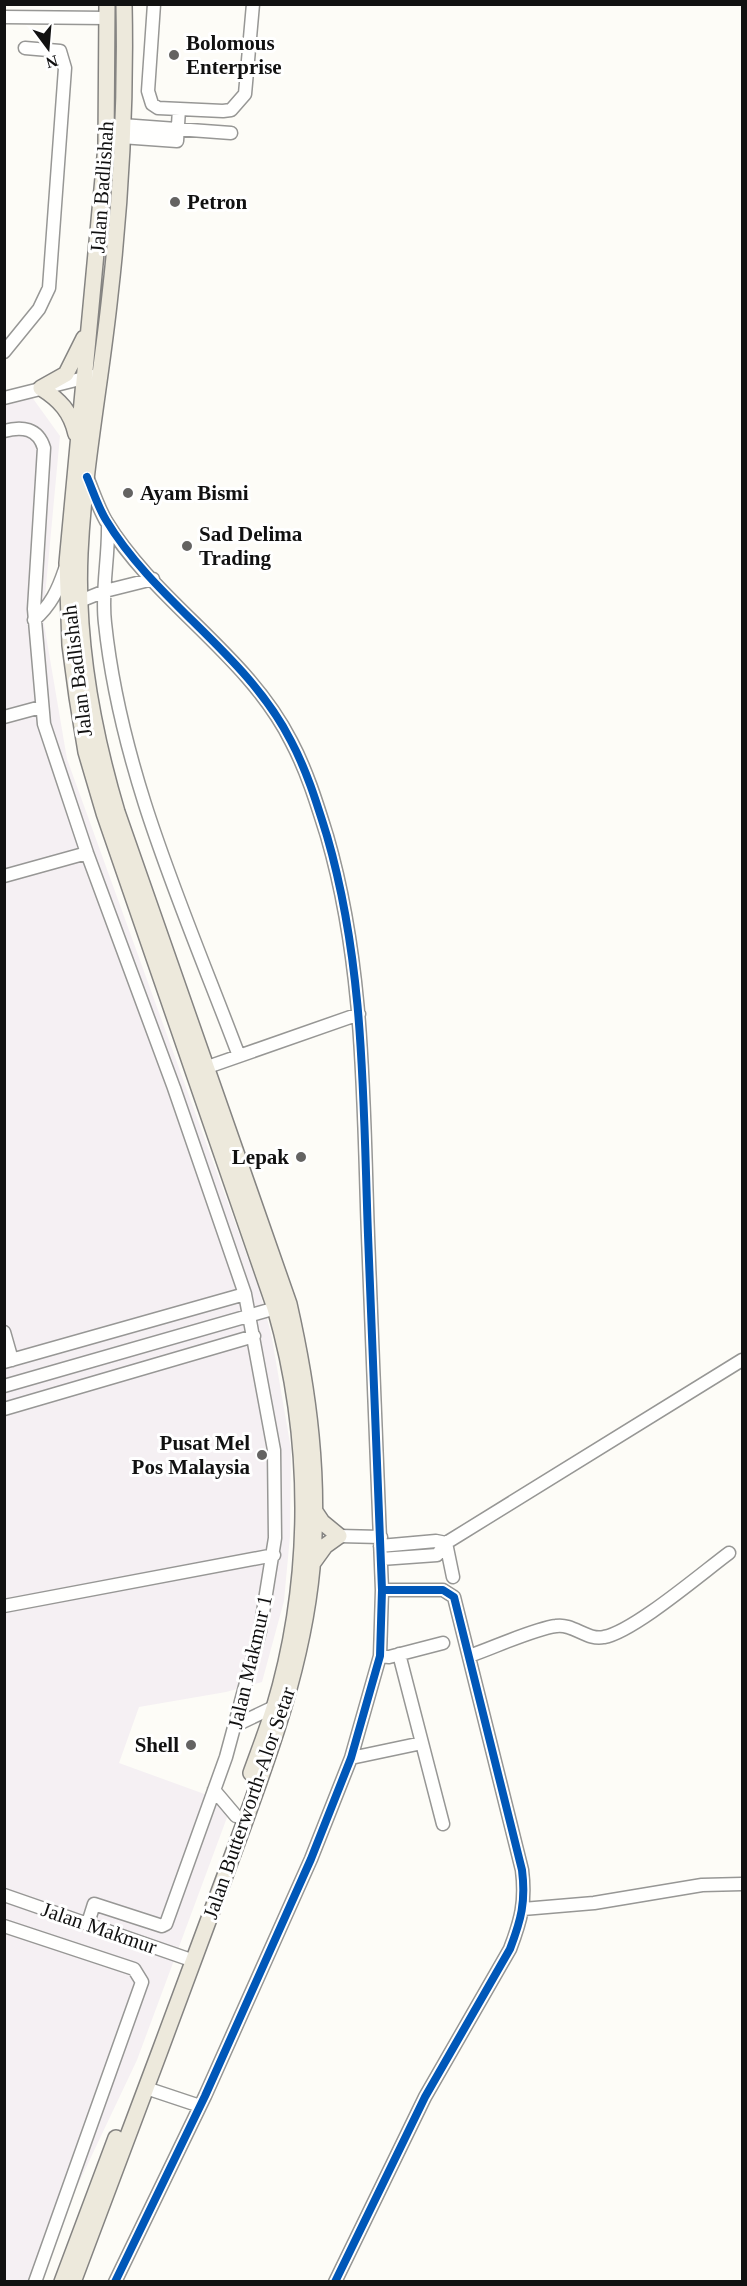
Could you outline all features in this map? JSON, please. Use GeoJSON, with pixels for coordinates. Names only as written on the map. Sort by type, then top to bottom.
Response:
{"type":"FeatureCollection","features":[{"type":"Feature","properties":{"kind":"main road","name":"Jalan Badlishah"},"geometry":{"type":"LineString","coordinates":[[124,4],[115,249],[78,439],[67,563],[70,645],[86,752],[104,813],[200,1070],[282,1306]]}},
{"type":"Feature","properties":{"kind":"main road","name":"Jalan Badlishah"},"geometry":{"type":"LineString","coordinates":[[107,11],[106,146],[91,319],[92,376],[87,477],[80,553],[80,601],[88,696],[99,751],[117,812],[200,1070]]}},
{"type":"Feature","properties":{"kind":"main road"},"geometry":{"type":"LineString","coordinates":[[78,439],[67,410],[56,397],[41,388],[66,374],[81,346],[91,319]]}},
{"type":"Feature","properties":{"kind":"main road","name":"Jalan Butterworth-Alor Setar"},"geometry":{"type":"LineString","coordinates":[[62,2282],[190,1960],[283,1714],[300,1641],[312,1564],[313,1440],[302,1364],[282,1306]]}},
{"type":"Feature","properties":{"kind":"main road","name":"Jalan Butterworth-Alor Setar"},"geometry":{"type":"LineString","coordinates":[[73,2282],[146,2088],[274,1707],[296,1601],[302,1536],[303,1465],[282,1306]]}},
{"type":"Feature","properties":{"kind":"main road"},"geometry":{"type":"LineString","coordinates":[[312,1564],[325,1546],[339,1536],[322,1522],[314,1510]]}},
{"type":"Feature","properties":{"kind":"street"},"geometry":{"type":"LineString","coordinates":[[154,4],[148,96],[155,107],[223,111],[231,110],[245,94],[253,4]]}},
{"type":"Feature","properties":{"kind":"street"},"geometry":{"type":"LineString","coordinates":[[4,17],[107,11]]}},
{"type":"Feature","properties":{"kind":"street"},"geometry":{"type":"LineString","coordinates":[[4,352],[39,309],[49,288],[65,68],[60,51],[25,48]]}},
{"type":"Feature","properties":{"kind":"street"},"geometry":{"type":"LineString","coordinates":[[177,135],[179,109]]}},
{"type":"Feature","properties":{"kind":"street"},"geometry":{"type":"LineString","coordinates":[[121,131],[177,135],[231,133]]}},
{"type":"Feature","properties":{"kind":"street"},"geometry":{"type":"LineString","coordinates":[[4,398],[92,376]]}},
{"type":"Feature","properties":{"kind":"street","name":"Jalan Makmur 1"},"geometry":{"type":"LineString","coordinates":[[4,431],[28,430],[38,434],[44,448],[34,620],[41,707],[63,785],[174,1088],[245,1294],[274,1450],[276,1490],[274,1555],[260,1631],[236,1725],[166,1924],[162,1926],[155,1924]]}},
{"type":"Feature","properties":{"kind":"street"},"geometry":{"type":"LineString","coordinates":[[87,477],[108,524],[153,579],[259,692],[292,741],[315,799],[336,867],[354,959],[359,1014],[382,1590],[380,1656],[351,1758],[311,1859],[200,2106],[115,2282]]}},
{"type":"Feature","properties":{"kind":"street"},"geometry":{"type":"LineString","coordinates":[[108,524],[105,625],[112,675],[133,770],[239,1056]]}},
{"type":"Feature","properties":{"kind":"street"},"geometry":{"type":"LineString","coordinates":[[34,620],[47,609],[58,591],[67,563]]}},
{"type":"Feature","properties":{"kind":"street"},"geometry":{"type":"LineString","coordinates":[[80,601],[105,591],[153,579]]}},
{"type":"Feature","properties":{"kind":"street"},"geometry":{"type":"LineString","coordinates":[[4,717],[41,707]]}},
{"type":"Feature","properties":{"kind":"street"},"geometry":{"type":"LineString","coordinates":[[4,876],[87,853]]}},
{"type":"Feature","properties":{"kind":"street"},"geometry":{"type":"LineString","coordinates":[[200,1070],[359,1014]]}},
{"type":"Feature","properties":{"kind":"street"},"geometry":{"type":"LineString","coordinates":[[4,1332],[8,1361],[245,1294]]}},
{"type":"Feature","properties":{"kind":"street"},"geometry":{"type":"LineString","coordinates":[[4,1386],[282,1306]]}},
{"type":"Feature","properties":{"kind":"street"},"geometry":{"type":"LineString","coordinates":[[4,1408],[254,1336]]}},
{"type":"Feature","properties":{"kind":"street"},"geometry":{"type":"LineString","coordinates":[[381,1559],[436,1554],[446,1543],[742,1360]]}},
{"type":"Feature","properties":{"kind":"street"},"geometry":{"type":"LineString","coordinates":[[339,1536],[380,1541],[446,1543]]}},
{"type":"Feature","properties":{"kind":"street"},"geometry":{"type":"LineString","coordinates":[[446,1543],[453,1577]]}},
{"type":"Feature","properties":{"kind":"street"},"geometry":{"type":"LineString","coordinates":[[469,1656],[558,1625],[578,1629],[594,1638],[618,1632],[729,1552]]}},
{"type":"Feature","properties":{"kind":"street"},"geometry":{"type":"LineString","coordinates":[[4,1606],[274,1555]]}},
{"type":"Feature","properties":{"kind":"street"},"geometry":{"type":"LineString","coordinates":[[335,2282],[425,2097],[510,1949],[523,1909],[525,1894],[522,1870],[452,1595],[442,1590],[424,1588],[382,1590]]}},
{"type":"Feature","properties":{"kind":"street"},"geometry":{"type":"LineString","coordinates":[[380,1656],[399,1654],[443,1643]]}},
{"type":"Feature","properties":{"kind":"street"},"geometry":{"type":"LineString","coordinates":[[399,1654],[443,1824]]}},
{"type":"Feature","properties":{"kind":"street"},"geometry":{"type":"LineString","coordinates":[[236,1725],[274,1707]]}},
{"type":"Feature","properties":{"kind":"street"},"geometry":{"type":"LineString","coordinates":[[351,1758],[422,1743]]}},
{"type":"Feature","properties":{"kind":"street"},"geometry":{"type":"LineString","coordinates":[[214,1790],[236,1816]]}},
{"type":"Feature","properties":{"kind":"street"},"geometry":{"type":"LineString","coordinates":[[523,1909],[594,1904],[702,1885],[742,1884]]}},
{"type":"Feature","properties":{"kind":"street","name":"Jalan Makmur"},"geometry":{"type":"LineString","coordinates":[[5,1897],[88,1923],[190,1960]]}},
{"type":"Feature","properties":{"kind":"street"},"geometry":{"type":"LineString","coordinates":[[88,1923],[94,1904],[155,1924],[149,1944]]}},
{"type":"Feature","properties":{"kind":"street"},"geometry":{"type":"LineString","coordinates":[[4,1926],[134,1969],[142,1982],[35,2282]]}},
{"type":"Feature","properties":{"kind":"street"},"geometry":{"type":"LineString","coordinates":[[146,2088],[200,2106]]}},
{"type":"Feature","properties":{"kind":"shaded area"},"geometry":{"type":"Polygon","coordinates":[[[29,393],[60,436],[43,618],[67,759],[258,1286],[271,1333],[291,1449],[290,1536],[284,1601],[262,1682],[226,1692],[139,1707],[119,1763],[232,1804],[137,2060],[74,2193],[41,2281],[5,2282],[4,399],[29,393]]]}},
{"type":"Feature","properties":{"kind":"cycle path"},"geometry":{"type":"LineString","coordinates":[[87,477],[103,515],[127,550],[150,577],[251,681],[272,710],[302,764],[327,836],[349,935],[360,1034],[382,1590],[380,1656],[351,1758],[311,1859],[205,2096],[115,2282]]}},
{"type":"Feature","properties":{"kind":"cycle path"},"geometry":{"type":"LineString","coordinates":[[335,2282],[425,2097],[510,1949],[520,1920],[523,1901],[522,1870],[454,1597],[443,1590],[382,1590]]}},
{"type":"Feature","properties":{"kind":"place","name":"Bolomous Enterprise"},"geometry":{"type":"Point","coordinates":[174,55]}},
{"type":"Feature","properties":{"kind":"place","name":"Petron"},"geometry":{"type":"Point","coordinates":[175,202]}},
{"type":"Feature","properties":{"kind":"place","name":"Ayam Bismi"},"geometry":{"type":"Point","coordinates":[128,493]}},
{"type":"Feature","properties":{"kind":"place","name":"Sad Delima Trading"},"geometry":{"type":"Point","coordinates":[187,546]}},
{"type":"Feature","properties":{"kind":"place","name":"Lepak"},"geometry":{"type":"Point","coordinates":[301,1157]}},
{"type":"Feature","properties":{"kind":"place","name":"Pusat Mel Pos Malaysia"},"geometry":{"type":"Point","coordinates":[262,1455]}},
{"type":"Feature","properties":{"kind":"place","name":"Shell"},"geometry":{"type":"Point","coordinates":[191,1745]}}]}
